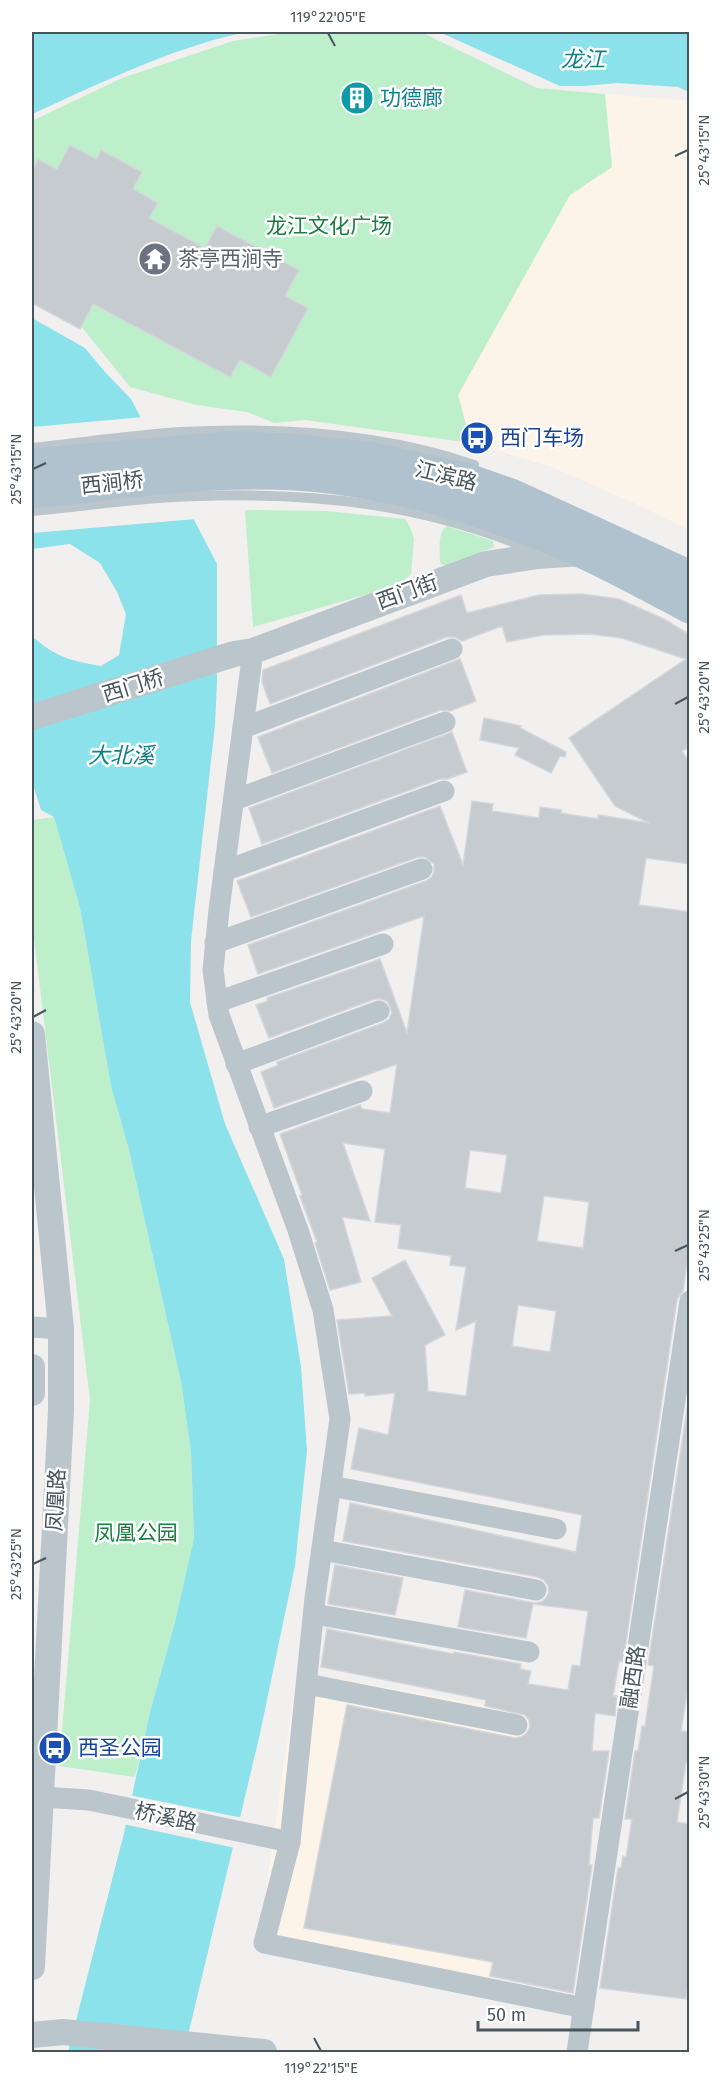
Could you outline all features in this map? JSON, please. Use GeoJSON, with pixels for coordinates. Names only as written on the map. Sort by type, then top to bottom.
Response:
{"type":"FeatureCollection","features":[{"type":"Feature","properties":{"kind":"main road","name":"江滨路"},"geometry":{"type":"LineString","coordinates":[[189,463],[227,448],[332,453],[373,459],[465,479],[511,495],[690,576]]}},
{"type":"Feature","properties":{"kind":"main road","name":"西涧桥"},"geometry":{"type":"LineString","coordinates":[[32,465],[189,463]]}},
{"type":"Feature","properties":{"kind":"main road","name":"西涧桥"},"geometry":{"type":"LineString","coordinates":[[32,492],[189,463]]}},
{"type":"Feature","properties":{"kind":"main road","name":"江滨路"},"geometry":{"type":"LineString","coordinates":[[189,463],[289,475],[329,477],[366,483],[470,508],[502,518],[585,553],[690,607]]}},
{"type":"Feature","properties":{"kind":"street","name":"西门街"},"geometry":{"type":"LineString","coordinates":[[243,653],[486,564],[544,555],[585,553]]}},
{"type":"Feature","properties":{"kind":"street"},"geometry":{"type":"LineString","coordinates":[[243,728],[452,649]]}},
{"type":"Feature","properties":{"kind":"street","name":"西门桥"},"geometry":{"type":"LineString","coordinates":[[32,717],[243,653]]}},
{"type":"Feature","properties":{"kind":"street"},"geometry":{"type":"LineString","coordinates":[[243,653],[243,728],[215,943],[213,970],[217,1002],[219,1015],[236,1064],[298,1230],[324,1310],[340,1419],[307,1684],[283,1842],[264,1943],[584,2008]]}},
{"type":"Feature","properties":{"kind":"street"},"geometry":{"type":"LineString","coordinates":[[234,800],[445,722]]}},
{"type":"Feature","properties":{"kind":"street"},"geometry":{"type":"LineString","coordinates":[[224,871],[444,791]]}},
{"type":"Feature","properties":{"kind":"street"},"geometry":{"type":"LineString","coordinates":[[215,943],[422,869]]}},
{"type":"Feature","properties":{"kind":"street"},"geometry":{"type":"LineString","coordinates":[[217,1002],[383,944]]}},
{"type":"Feature","properties":{"kind":"street"},"geometry":{"type":"LineString","coordinates":[[236,1064],[379,1011]]}},
{"type":"Feature","properties":{"kind":"street","name":"凤凰路"},"geometry":{"type":"LineString","coordinates":[[32,1034],[61,1329],[60,1422],[32,1967]]}},
{"type":"Feature","properties":{"kind":"street"},"geometry":{"type":"LineString","coordinates":[[260,1127],[362,1091]]}},
{"type":"Feature","properties":{"kind":"street","name":"融西路"},"geometry":{"type":"LineString","coordinates":[[577,2052],[690,1301]]}},
{"type":"Feature","properties":{"kind":"street"},"geometry":{"type":"LineString","coordinates":[[32,1327],[61,1329]]}},
{"type":"Feature","properties":{"kind":"street"},"geometry":{"type":"LineString","coordinates":[[32,1367],[32,1392]]}},
{"type":"Feature","properties":{"kind":"street"},"geometry":{"type":"LineString","coordinates":[[331,1486],[556,1529]]}},
{"type":"Feature","properties":{"kind":"street"},"geometry":{"type":"LineString","coordinates":[[322,1550],[536,1590]]}},
{"type":"Feature","properties":{"kind":"street"},"geometry":{"type":"LineString","coordinates":[[314,1614],[529,1652]]}},
{"type":"Feature","properties":{"kind":"street"},"geometry":{"type":"LineString","coordinates":[[307,1684],[518,1725]]}},
{"type":"Feature","properties":{"kind":"street","name":"桥溪路"},"geometry":{"type":"LineString","coordinates":[[42,1797],[89,1800],[283,1842]]}},
{"type":"Feature","properties":{"kind":"street"},"geometry":{"type":"LineString","coordinates":[[32,2036],[63,2032],[264,2052]]}},
{"type":"Feature","properties":{"kind":"lane"},"geometry":{"type":"LineString","coordinates":[[32,511],[292,431],[378,440],[480,467]]}},
{"type":"Feature","properties":{"kind":"lane"},"geometry":{"type":"LineString","coordinates":[[32,448],[189,463],[284,495],[370,503],[437,517],[501,537],[544,555]]}},
{"type":"Feature","properties":{"kind":"shaded area"},"geometry":{"type":"Polygon","coordinates":[[[605,94],[689,101],[689,530],[552,467],[471,443],[458,395],[570,194],[612,167],[605,94]]]}},
{"type":"Feature","properties":{"kind":"shaded area"},"geometry":{"type":"Polygon","coordinates":[[[297,1672],[536,1714],[485,1991],[258,1946],[297,1672]]]}},
{"type":"Feature","properties":{"kind":"green space","name":"龙江文化广场"},"geometry":{"type":"Polygon","coordinates":[[[292,32],[421,32],[537,88],[605,94],[612,167],[570,195],[458,395],[471,443],[305,420],[274,423],[247,412],[196,405],[130,387],[72,315],[32,296],[32,121],[122,78],[233,41],[292,32]]]}},
{"type":"Feature","properties":{"kind":"green space"},"geometry":{"type":"Polygon","coordinates":[[[245,510],[326,511],[405,519],[414,539],[411,574],[404,581],[382,590],[253,627],[245,510]]]}},
{"type":"Feature","properties":{"kind":"green space"},"geometry":{"type":"Polygon","coordinates":[[[447,526],[493,541],[494,547],[446,566],[441,564],[440,537],[447,526]]]}},
{"type":"Feature","properties":{"kind":"green space","name":"凤凰公园"},"geometry":{"type":"Polygon","coordinates":[[[54,817],[80,908],[111,1086],[129,1150],[181,1382],[191,1452],[194,1538],[135,1777],[59,1766],[90,1400],[32,922],[32,820],[54,817]]]}},
{"type":"Feature","properties":{"kind":"water"},"geometry":{"type":"Polygon","coordinates":[[[32,32],[246,32],[164,57],[32,114],[32,32]]]}},
{"type":"Feature","properties":{"kind":"water","name":"龙江"},"geometry":{"type":"Polygon","coordinates":[[[439,32],[689,32],[689,92],[678,87],[617,83],[560,86],[439,32]]]}},
{"type":"Feature","properties":{"kind":"water","name":"大北溪"},"geometry":{"type":"Polygon","coordinates":[[[32,318],[85,348],[131,399],[217,564],[215,725],[191,941],[190,1002],[225,1124],[284,1259],[301,1367],[307,1451],[295,1566],[259,1738],[184,2052],[68,2052],[124,1833],[150,1712],[175,1622],[194,1538],[191,1452],[181,1382],[129,1150],[111,1086],[80,908],[54,817],[41,810],[32,781],[32,636],[64,657],[101,666],[119,655],[126,614],[117,592],[100,563],[70,544],[32,549],[32,318]]]}},
{"type":"Feature","properties":{"kind":"pier"},"geometry":{"type":"Polygon","coordinates":[[[143,417],[196,519],[32,533],[32,427],[143,417]]]}},
{"type":"Feature","properties":{"kind":"pier"},"geometry":{"type":"Polygon","coordinates":[[[129,1795],[243,1818],[235,1848],[123,1824],[129,1795]]]}},
{"type":"Feature","properties":{"kind":"building","name":"茶亭西涧寺"},"geometry":{"type":"Polygon","coordinates":[[[70,145],[96,159],[101,150],[142,172],[133,189],[158,203],[149,218],[205,248],[217,226],[299,270],[285,296],[308,308],[271,377],[240,360],[230,377],[93,304],[80,329],[32,303],[32,171],[38,159],[57,169],[70,145]]]}},
{"type":"Feature","properties":{"kind":"building"},"geometry":{"type":"Polygon","coordinates":[[[582,594],[619,599],[664,619],[690,635],[690,746],[682,751],[690,763],[690,864],[646,858],[639,905],[690,912],[690,1244],[683,1291],[677,1299],[623,1662],[619,1661],[613,1696],[617,1696],[615,1716],[595,1713],[592,1751],[609,1751],[599,1818],[593,1818],[589,1865],[592,1865],[573,1993],[490,1976],[493,1962],[304,1928],[347,1705],[515,1738],[526,1734],[530,1727],[525,1715],[485,1706],[486,1700],[321,1667],[327,1629],[453,1654],[454,1652],[521,1664],[520,1669],[531,1671],[528,1684],[568,1690],[572,1665],[580,1666],[588,1611],[533,1604],[526,1638],[458,1627],[465,1590],[534,1603],[546,1598],[549,1592],[548,1585],[538,1577],[343,1541],[350,1503],[576,1552],[582,1515],[351,1469],[359,1428],[388,1435],[395,1393],[365,1396],[365,1393],[349,1394],[337,1320],[392,1316],[372,1278],[405,1260],[445,1335],[425,1345],[428,1391],[466,1396],[476,1321],[456,1330],[466,1267],[450,1265],[451,1256],[398,1248],[401,1225],[375,1222],[385,1149],[343,1143],[370,1221],[342,1217],[361,1282],[330,1290],[315,1243],[317,1242],[300,1196],[302,1195],[280,1134],[360,1105],[362,1109],[390,1113],[397,1064],[274,1108],[261,1072],[278,1065],[277,1062],[383,1023],[392,1013],[388,1002],[375,999],[269,1038],[256,1005],[268,1001],[267,998],[380,959],[407,1033],[424,916],[258,974],[248,945],[426,881],[434,872],[434,864],[425,857],[418,857],[251,917],[237,881],[440,806],[463,865],[472,801],[493,804],[492,811],[539,818],[540,807],[598,819],[598,815],[649,823],[615,806],[569,738],[686,659],[622,638],[590,634],[543,635],[507,642],[502,626],[462,641],[455,637],[447,637],[270,704],[262,682],[263,670],[461,595],[467,613],[539,595],[582,594]],[[470,1150],[465,1188],[501,1193],[507,1155],[470,1150]],[[544,1196],[537,1241],[583,1248],[589,1202],[544,1196]],[[518,1305],[512,1346],[550,1352],[556,1311],[518,1305]]]}},
{"type":"Feature","properties":{"kind":"building"},"geometry":{"type":"Polygon","coordinates":[[[460,659],[476,701],[450,711],[441,710],[272,773],[258,737],[460,659]]]}},
{"type":"Feature","properties":{"kind":"building"},"geometry":{"type":"Polygon","coordinates":[[[484,718],[521,726],[520,728],[566,752],[565,757],[560,756],[551,773],[515,755],[519,748],[480,740],[484,718]]]}},
{"type":"Feature","properties":{"kind":"building"},"geometry":{"type":"Polygon","coordinates":[[[452,732],[467,772],[440,779],[262,844],[249,808],[452,732]]]}},
{"type":"Feature","properties":{"kind":"building"},"geometry":{"type":"Polygon","coordinates":[[[690,1390],[690,1676],[681,1731],[690,1732],[690,1763],[686,1762],[677,1822],[690,1824],[690,1969],[686,1999],[600,1988],[618,1868],[621,1868],[623,1856],[626,1857],[632,1819],[625,1819],[635,1751],[638,1751],[642,1726],[645,1726],[654,1666],[648,1665],[690,1390]]]}},
{"type":"Feature","properties":{"kind":"building"},"geometry":{"type":"Polygon","coordinates":[[[335,1565],[403,1578],[395,1615],[328,1604],[335,1565]]]}},
{"type":"Feature","properties":{"kind":"place","name":"功德廊"},"geometry":{"type":"Point","coordinates":[357,98]}},
{"type":"Feature","properties":{"kind":"place","name":"茶亭西涧寺"},"geometry":{"type":"Point","coordinates":[155,259]}},
{"type":"Feature","properties":{"kind":"place","name":"西门车场"},"geometry":{"type":"Point","coordinates":[477,438]}},
{"type":"Feature","properties":{"kind":"place","name":"西圣公园"},"geometry":{"type":"Point","coordinates":[55,1748]}}]}
